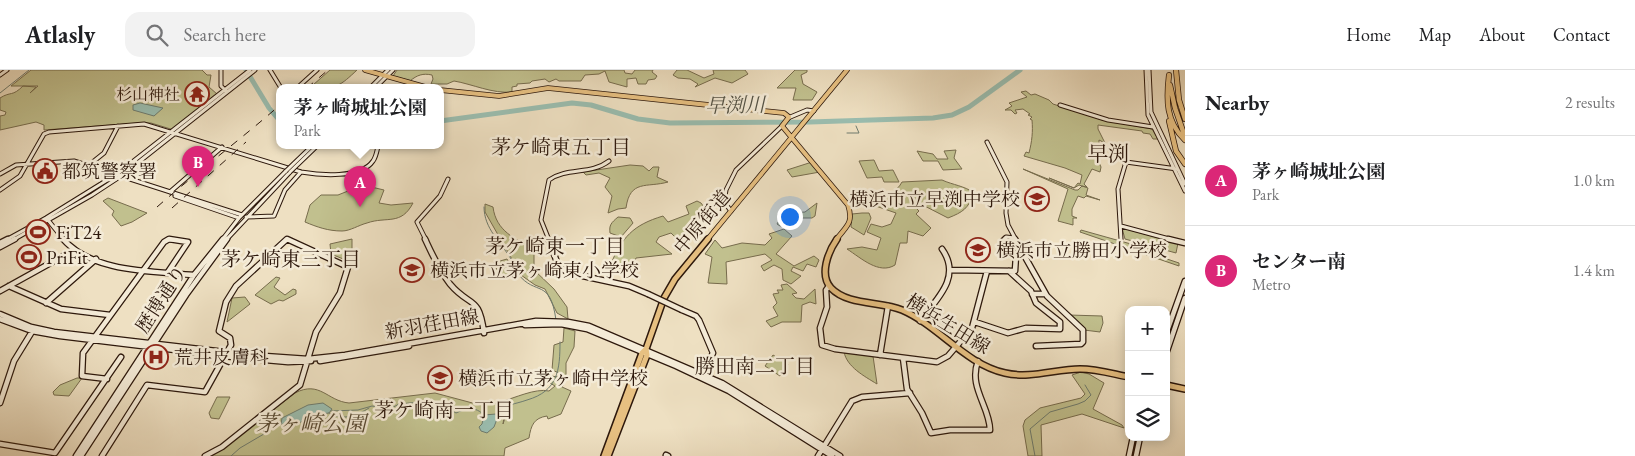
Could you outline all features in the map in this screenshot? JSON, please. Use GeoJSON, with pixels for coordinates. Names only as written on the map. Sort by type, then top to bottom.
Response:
{"type":"FeatureCollection","features":[{"type":"Feature","properties":{"kind":"highway"},"geometry":{"type":"LineString","coordinates":[[1176,70],[1178,91],[1185,119]]}},
{"type":"Feature","properties":{"kind":"highway"},"geometry":{"type":"LineString","coordinates":[[1169,72],[1166,94],[1171,132],[1176,151],[1185,164]]}},
{"type":"Feature","properties":{"kind":"highway"},"geometry":{"type":"LineString","coordinates":[[1169,72],[1172,99],[1185,138]]}},
{"type":"Feature","properties":{"kind":"highway"},"geometry":{"type":"LineString","coordinates":[[1178,91],[1185,113]]}},
{"type":"Feature","properties":{"kind":"highway"},"geometry":{"type":"LineString","coordinates":[[1168,110],[1172,123],[1185,138]]}},
{"type":"Feature","properties":{"kind":"main road"},"geometry":{"type":"LineString","coordinates":[[365,70],[414,84]]}},
{"type":"Feature","properties":{"kind":"main road"},"geometry":{"type":"LineString","coordinates":[[370,70],[384,76]]}},
{"type":"Feature","properties":{"kind":"main road"},"geometry":{"type":"LineString","coordinates":[[814,111],[847,70]]}},
{"type":"Feature","properties":{"kind":"main road"},"geometry":{"type":"LineString","coordinates":[[444,90],[499,96],[555,88],[765,110],[788,115],[788,118],[782,125],[848,206],[850,222],[846,230],[836,240],[825,271],[829,286]]}},
{"type":"Feature","properties":{"kind":"main road","name":"中原街道"},"geometry":{"type":"LineString","coordinates":[[608,456],[664,298],[675,279],[814,111]]}},
{"type":"Feature","properties":{"kind":"main road","name":"横浜生田線"},"geometry":{"type":"LineString","coordinates":[[829,286],[843,297],[903,310],[978,361],[994,369],[1014,374],[1086,369],[1125,376]]}},
{"type":"Feature","properties":{"kind":"main road","name":"中原街道"},"geometry":{"type":"LineString","coordinates":[[604,456],[645,352]]}},
{"type":"Feature","properties":{"kind":"main road"},"geometry":{"type":"LineString","coordinates":[[1170,386],[1185,389]]}},
{"type":"Feature","properties":{"kind":"street"},"geometry":{"type":"LineString","coordinates":[[0,75],[7,70]]}},
{"type":"Feature","properties":{"kind":"street"},"geometry":{"type":"LineString","coordinates":[[221,70],[222,86],[226,91]]}},
{"type":"Feature","properties":{"kind":"street"},"geometry":{"type":"LineString","coordinates":[[0,247],[119,176],[253,70]]}},
{"type":"Feature","properties":{"kind":"street"},"geometry":{"type":"LineString","coordinates":[[270,70],[279,84]]}},
{"type":"Feature","properties":{"kind":"street"},"geometry":{"type":"LineString","coordinates":[[301,84],[317,70]]}},
{"type":"Feature","properties":{"kind":"street"},"geometry":{"type":"LineString","coordinates":[[378,84],[388,70]]}},
{"type":"Feature","properties":{"kind":"street"},"geometry":{"type":"LineString","coordinates":[[375,84],[393,70]]}},
{"type":"Feature","properties":{"kind":"street"},"geometry":{"type":"LineString","coordinates":[[1148,70],[1147,112],[1152,126],[1185,184]]}},
{"type":"Feature","properties":{"kind":"street"},"geometry":{"type":"LineString","coordinates":[[1148,70],[1151,112],[1185,191]]}},
{"type":"Feature","properties":{"kind":"street"},"geometry":{"type":"LineString","coordinates":[[1060,105],[1108,120],[1152,126]]}},
{"type":"Feature","properties":{"kind":"street"},"geometry":{"type":"LineString","coordinates":[[788,118],[807,110],[814,111]]}},
{"type":"Feature","properties":{"kind":"street"},"geometry":{"type":"LineString","coordinates":[[0,190],[17,179],[47,132],[144,124],[301,172],[321,174],[357,172],[370,165],[376,156],[377,149]]}},
{"type":"Feature","properties":{"kind":"street"},"geometry":{"type":"LineString","coordinates":[[731,211],[725,204],[725,190],[730,177],[782,125]]}},
{"type":"Feature","properties":{"kind":"street"},"geometry":{"type":"LineString","coordinates":[[89,165],[106,150],[118,126]]}},
{"type":"Feature","properties":{"kind":"street"},"geometry":{"type":"LineString","coordinates":[[987,142],[1007,182],[1006,220],[1015,238],[1045,294],[1083,330],[1083,342],[1036,346]]}},
{"type":"Feature","properties":{"kind":"street"},"geometry":{"type":"LineString","coordinates":[[169,192],[222,147]]}},
{"type":"Feature","properties":{"kind":"street"},"geometry":{"type":"LineString","coordinates":[[288,171],[309,149]]}},
{"type":"Feature","properties":{"kind":"street"},"geometry":{"type":"LineString","coordinates":[[288,171],[314,149]]}},
{"type":"Feature","properties":{"kind":"street"},"geometry":{"type":"LineString","coordinates":[[0,174],[13,166],[69,160],[89,165],[242,217],[274,216],[285,190],[301,172]]}},
{"type":"Feature","properties":{"kind":"street"},"geometry":{"type":"LineString","coordinates":[[609,161],[597,168],[566,172],[553,176],[549,180],[542,220],[557,262],[564,271],[629,286],[682,310],[699,320],[713,353],[702,376]]}},
{"type":"Feature","properties":{"kind":"street"},"geometry":{"type":"LineString","coordinates":[[1121,239],[1118,189],[1126,162],[1176,169]]}},
{"type":"Feature","properties":{"kind":"street","name":"歴博通り"},"geometry":{"type":"LineString","coordinates":[[81,456],[194,275],[242,217],[288,171]]}},
{"type":"Feature","properties":{"kind":"street"},"geometry":{"type":"LineString","coordinates":[[448,179],[447,186],[442,194],[417,222],[447,280],[456,290],[472,299],[479,307],[484,332]]}},
{"type":"Feature","properties":{"kind":"street","name":"歴博通り"},"geometry":{"type":"LineString","coordinates":[[76,456],[151,345],[242,217]]}},
{"type":"Feature","properties":{"kind":"street"},"geometry":{"type":"LineString","coordinates":[[0,243],[47,219]]}},
{"type":"Feature","properties":{"kind":"street"},"geometry":{"type":"LineString","coordinates":[[47,219],[74,250],[96,259],[116,266],[199,276]]}},
{"type":"Feature","properties":{"kind":"street"},"geometry":{"type":"LineString","coordinates":[[1120,226],[1185,243]]}},
{"type":"Feature","properties":{"kind":"street"},"geometry":{"type":"LineString","coordinates":[[951,270],[1015,271],[1016,255],[1003,241],[1006,237],[1015,238]]}},
{"type":"Feature","properties":{"kind":"street"},"geometry":{"type":"LineString","coordinates":[[102,456],[147,385],[205,392],[226,354],[231,340],[219,331],[230,294],[240,282],[287,238],[348,267],[340,293],[316,332],[302,382],[297,388],[222,447],[205,456]]}},
{"type":"Feature","properties":{"kind":"street"},"geometry":{"type":"LineString","coordinates":[[107,379],[81,375],[82,356],[110,315],[167,240],[188,242],[168,272]]}},
{"type":"Feature","properties":{"kind":"street"},"geometry":{"type":"LineString","coordinates":[[920,321],[949,282],[951,270],[948,257],[942,249]]}},
{"type":"Feature","properties":{"kind":"street"},"geometry":{"type":"LineString","coordinates":[[0,291],[74,250]]}},
{"type":"Feature","properties":{"kind":"street"},"geometry":{"type":"LineString","coordinates":[[46,303],[96,259]]}},
{"type":"Feature","properties":{"kind":"street"},"geometry":{"type":"LineString","coordinates":[[829,286],[826,290],[827,306],[820,328],[822,345],[835,349],[937,362],[948,356],[975,322],[987,271]]}},
{"type":"Feature","properties":{"kind":"street"},"geometry":{"type":"LineString","coordinates":[[975,322],[1008,332],[1030,328],[1060,329],[1060,322],[1036,303],[1032,294],[1009,271]]}},
{"type":"Feature","properties":{"kind":"street"},"geometry":{"type":"LineString","coordinates":[[1170,323],[1185,281]]}},
{"type":"Feature","properties":{"kind":"street"},"geometry":{"type":"LineString","coordinates":[[9,286],[64,310],[110,315]]}},
{"type":"Feature","properties":{"kind":"street"},"geometry":{"type":"LineString","coordinates":[[1032,294],[1045,294]]}},
{"type":"Feature","properties":{"kind":"street"},"geometry":{"type":"LineString","coordinates":[[1167,351],[1185,298]]}},
{"type":"Feature","properties":{"kind":"street"},"geometry":{"type":"LineString","coordinates":[[880,355],[888,306]]}},
{"type":"Feature","properties":{"kind":"street","name":"新羽荏田線"},"geometry":{"type":"LineString","coordinates":[[0,314],[33,330]]}},
{"type":"Feature","properties":{"kind":"street","name":"新羽荏田線"},"geometry":{"type":"LineString","coordinates":[[0,319],[33,330],[226,354],[308,361],[544,322],[590,326],[744,395],[832,456]]}},
{"type":"Feature","properties":{"kind":"street"},"geometry":{"type":"LineString","coordinates":[[0,403],[14,361],[33,330]]}},
{"type":"Feature","properties":{"kind":"street"},"geometry":{"type":"LineString","coordinates":[[0,444],[55,453],[121,358]]}},
{"type":"Feature","properties":{"kind":"street"},"geometry":{"type":"LineString","coordinates":[[903,358],[905,379],[910,393],[931,433],[990,430],[975,370],[978,361]]}},
{"type":"Feature","properties":{"kind":"street"},"geometry":{"type":"LineString","coordinates":[[818,456],[852,401],[862,397],[910,393]]}},
{"type":"Feature","properties":{"kind":"street"},"geometry":{"type":"LineString","coordinates":[[1129,456],[1132,441]]}},
{"type":"Feature","properties":{"kind":"street"},"geometry":{"type":"LineString","coordinates":[[1136,456],[1139,441]]}},
{"type":"Feature","properties":{"kind":"street","name":"新羽荏田線"},"geometry":{"type":"LineString","coordinates":[[823,448],[840,456]]}},
{"type":"Feature","properties":{"kind":"green space"},"geometry":{"type":"Polygon","coordinates":[[[31,70],[202,70],[207,75],[211,75],[209,87],[217,94],[174,130],[151,123],[139,123],[44,130],[44,125],[36,122],[0,130],[0,116],[5,115],[6,112],[0,110],[0,98],[16,92],[23,86],[11,86],[31,70]]]}},
{"type":"Feature","properties":{"kind":"green space"},"geometry":{"type":"Polygon","coordinates":[[[330,70],[357,70],[340,84],[314,84],[330,70]]]}},
{"type":"Feature","properties":{"kind":"green space"},"geometry":{"type":"Polygon","coordinates":[[[397,70],[624,70],[625,73],[632,74],[635,70],[653,70],[652,72],[657,76],[655,79],[648,80],[646,84],[638,84],[636,78],[627,79],[627,87],[609,82],[605,71],[599,74],[585,75],[581,81],[559,81],[556,79],[549,82],[545,79],[517,84],[517,86],[512,87],[512,92],[505,92],[454,81],[447,84],[431,84],[433,79],[432,75],[429,74],[420,75],[410,81],[393,76],[397,70]]]}},
{"type":"Feature","properties":{"kind":"green space"},"geometry":{"type":"Polygon","coordinates":[[[677,70],[687,70],[704,78],[714,74],[713,70],[745,70],[748,74],[732,83],[715,78],[695,87],[698,84],[690,79],[678,78],[673,75],[677,70]]]}},
{"type":"Feature","properties":{"kind":"green space"},"geometry":{"type":"Polygon","coordinates":[[[795,70],[807,70],[807,72],[801,75],[803,84],[817,92],[812,100],[793,100],[796,88],[777,88],[795,70]]]}},
{"type":"Feature","properties":{"kind":"green space"},"geometry":{"type":"Polygon","coordinates":[[[1026,91],[1031,95],[1035,94],[1049,100],[1053,104],[1102,120],[1152,129],[1158,139],[1153,139],[1150,134],[1143,133],[1142,131],[1098,125],[1105,143],[1099,140],[1099,156],[1096,156],[1101,167],[1100,172],[1092,169],[1084,184],[1087,187],[1079,185],[1074,188],[1078,183],[1080,184],[1082,175],[1024,156],[1026,152],[1029,153],[1030,149],[1032,120],[1030,119],[1032,117],[1023,109],[1015,110],[1017,113],[1015,114],[1011,110],[1005,110],[1012,106],[1009,103],[1027,97],[1021,92],[1026,91]]]}},
{"type":"Feature","properties":{"kind":"green space"},"geometry":{"type":"Polygon","coordinates":[[[956,150],[954,158],[962,169],[943,170],[938,161],[923,161],[917,151],[933,154],[937,159],[948,159],[944,151],[956,150]]]}},
{"type":"Feature","properties":{"kind":"green space"},"geometry":{"type":"Polygon","coordinates":[[[874,160],[879,171],[893,170],[899,182],[884,182],[882,177],[867,178],[859,161],[874,160]]]}},
{"type":"Feature","properties":{"kind":"green space"},"geometry":{"type":"Polygon","coordinates":[[[812,162],[820,172],[792,177],[787,170],[812,162]]]}},
{"type":"Feature","properties":{"kind":"green space"},"geometry":{"type":"Polygon","coordinates":[[[630,165],[643,166],[649,171],[653,167],[659,167],[657,177],[668,182],[641,186],[631,193],[626,208],[608,213],[612,196],[605,187],[610,178],[599,173],[586,175],[583,172],[630,165]]]}},
{"type":"Feature","properties":{"kind":"green space"},"geometry":{"type":"Polygon","coordinates":[[[1023,169],[1075,190],[1082,186],[1088,188],[1086,195],[1100,200],[1078,196],[1072,209],[1072,216],[1077,218],[1073,218],[1073,225],[1058,221],[1068,189],[1023,169]]]}},
{"type":"Feature","properties":{"kind":"green space"},"geometry":{"type":"Polygon","coordinates":[[[942,180],[974,193],[970,203],[961,212],[948,218],[913,200],[910,202],[919,211],[916,214],[931,228],[923,236],[908,231],[907,243],[900,243],[895,265],[889,268],[876,267],[847,249],[862,247],[877,250],[881,238],[867,232],[871,224],[882,227],[891,224],[896,213],[867,203],[892,192],[902,182],[942,180]]]}},
{"type":"Feature","properties":{"kind":"green space"},"geometry":{"type":"Polygon","coordinates":[[[363,185],[384,190],[379,203],[391,205],[413,203],[404,215],[398,218],[374,221],[345,231],[318,227],[305,222],[310,205],[321,195],[338,195],[363,185]]]}},
{"type":"Feature","properties":{"kind":"green space"},"geometry":{"type":"Polygon","coordinates":[[[108,198],[147,213],[121,226],[112,215],[114,211],[103,201],[108,198]]]}},
{"type":"Feature","properties":{"kind":"green space"},"geometry":{"type":"Polygon","coordinates":[[[697,201],[701,203],[709,214],[694,225],[689,235],[675,237],[671,233],[659,237],[656,242],[672,254],[636,258],[630,271],[610,266],[619,247],[636,228],[663,216],[668,222],[689,214],[686,206],[697,201]]]}},
{"type":"Feature","properties":{"kind":"green space"},"geometry":{"type":"Polygon","coordinates":[[[817,203],[815,216],[812,218],[788,218],[789,225],[780,226],[777,224],[780,219],[778,214],[805,212],[817,203]]]}},
{"type":"Feature","properties":{"kind":"green space"},"geometry":{"type":"Polygon","coordinates":[[[485,204],[493,207],[502,228],[520,242],[534,249],[534,270],[554,289],[567,307],[568,319],[557,313],[545,289],[535,285],[521,275],[485,212],[485,204]]]}},
{"type":"Feature","properties":{"kind":"green space"},"geometry":{"type":"Polygon","coordinates":[[[869,213],[871,218],[864,235],[851,227],[852,214],[869,213]]]}},
{"type":"Feature","properties":{"kind":"green space"},"geometry":{"type":"Polygon","coordinates":[[[618,217],[630,218],[633,223],[621,237],[610,233],[611,224],[618,217]]]}},
{"type":"Feature","properties":{"kind":"green space"},"geometry":{"type":"Polygon","coordinates":[[[1122,228],[1178,243],[1176,253],[1125,239],[1122,228]]]}},
{"type":"Feature","properties":{"kind":"green space"},"geometry":{"type":"Polygon","coordinates":[[[784,229],[792,236],[776,254],[794,266],[814,256],[819,260],[816,267],[807,264],[803,271],[793,267],[791,271],[801,276],[791,284],[783,280],[782,269],[774,265],[764,271],[761,266],[772,260],[765,254],[726,262],[727,284],[708,283],[712,257],[705,254],[715,240],[722,248],[742,243],[765,245],[772,238],[769,234],[784,229]]]}},
{"type":"Feature","properties":{"kind":"green space"},"geometry":{"type":"Polygon","coordinates":[[[1081,230],[1163,253],[1164,258],[1179,263],[1179,266],[1080,232],[1081,230]]]}},
{"type":"Feature","properties":{"kind":"green space"},"geometry":{"type":"Polygon","coordinates":[[[352,239],[352,251],[355,258],[353,263],[331,254],[330,244],[352,239]]]}},
{"type":"Feature","properties":{"kind":"green space"},"geometry":{"type":"Polygon","coordinates":[[[507,259],[515,274],[502,278],[493,263],[507,259]]]}},
{"type":"Feature","properties":{"kind":"green space"},"geometry":{"type":"Polygon","coordinates":[[[276,277],[280,278],[274,287],[285,295],[293,289],[296,290],[296,294],[283,301],[279,300],[271,304],[255,295],[276,277]]]}},
{"type":"Feature","properties":{"kind":"green space"},"geometry":{"type":"Polygon","coordinates":[[[787,284],[797,293],[792,294],[796,298],[804,299],[815,289],[816,304],[810,302],[802,305],[801,322],[782,322],[771,327],[766,321],[778,316],[773,307],[777,303],[773,294],[779,293],[777,290],[783,290],[781,285],[787,284]]]}},
{"type":"Feature","properties":{"kind":"green space"},"geometry":{"type":"Polygon","coordinates":[[[245,297],[250,304],[227,322],[232,298],[245,297]]]}},
{"type":"Feature","properties":{"kind":"green space"},"geometry":{"type":"Polygon","coordinates":[[[1069,315],[1102,316],[1103,323],[1100,332],[1084,330],[1069,315]]]}},
{"type":"Feature","properties":{"kind":"green space","name":"茅ヶ崎公園"},"geometry":{"type":"Polygon","coordinates":[[[564,328],[575,331],[574,347],[566,363],[566,379],[562,387],[571,391],[561,414],[548,419],[547,416],[536,420],[532,426],[529,438],[505,448],[504,456],[210,456],[223,449],[295,393],[311,389],[349,403],[435,393],[480,405],[498,403],[504,417],[503,424],[505,418],[500,402],[531,392],[549,391],[555,386],[550,383],[551,376],[558,377],[559,373],[552,370],[554,345],[563,342],[564,328]]]}},
{"type":"Feature","properties":{"kind":"green space"},"geometry":{"type":"Polygon","coordinates":[[[844,352],[873,356],[877,384],[852,367],[844,352]]]}},
{"type":"Feature","properties":{"kind":"green space"},"geometry":{"type":"Polygon","coordinates":[[[773,355],[788,364],[780,376],[765,366],[773,355]]]}},
{"type":"Feature","properties":{"kind":"green space"},"geometry":{"type":"Polygon","coordinates":[[[1081,372],[1089,374],[1104,383],[1093,409],[1122,425],[1124,428],[1082,414],[1041,425],[1042,456],[1028,456],[1023,426],[1025,420],[1040,408],[1081,398],[1085,394],[1072,375],[1081,372]]]}},
{"type":"Feature","properties":{"kind":"green space"},"geometry":{"type":"Polygon","coordinates":[[[77,378],[82,378],[69,396],[54,395],[53,392],[60,385],[77,378]]]}},
{"type":"Feature","properties":{"kind":"green space"},"geometry":{"type":"Polygon","coordinates":[[[217,397],[230,397],[219,419],[211,418],[209,413],[217,397]]]}},
{"type":"Feature","properties":{"kind":"shaded area"},"geometry":{"type":"Polygon","coordinates":[[[140,103],[163,108],[154,116],[133,110],[133,105],[140,103]]]}},
{"type":"Feature","properties":{"kind":"shaded area"},"geometry":{"type":"Polygon","coordinates":[[[323,403],[332,409],[329,413],[300,423],[281,424],[282,418],[308,405],[323,403]]]}},
{"type":"Feature","properties":{"kind":"shaded area"},"geometry":{"type":"Polygon","coordinates":[[[496,414],[497,419],[494,427],[487,433],[481,431],[479,427],[482,424],[484,415],[496,414]]]}},
{"type":"Feature","properties":{"kind":"waterway"},"geometry":{"type":"LineString","coordinates":[[0,93],[29,70]]}},
{"type":"Feature","properties":{"kind":"waterway","name":"早渕川"},"geometry":{"type":"LineString","coordinates":[[246,70],[276,116]]}},
{"type":"Feature","properties":{"kind":"waterway","name":"早渕川"},"geometry":{"type":"LineString","coordinates":[[444,120],[572,103],[591,105],[638,119],[670,123],[810,122],[933,118],[952,115],[969,107],[1020,70]]}},
{"type":"Feature","properties":{"kind":"waterway"},"geometry":{"type":"LineString","coordinates":[[847,133],[859,133],[856,126]]}},
{"type":"Feature","properties":{"kind":"waterway"},"geometry":{"type":"LineString","coordinates":[[484,207],[490,229],[511,259]]}},
{"type":"Feature","properties":{"kind":"waterway"},"geometry":{"type":"LineString","coordinates":[[518,274],[525,281],[546,293],[550,298],[556,320]]}},
{"type":"Feature","properties":{"kind":"waterway"},"geometry":{"type":"LineString","coordinates":[[496,414],[507,406],[537,396],[551,385],[558,370],[560,342]]}},
{"type":"Feature","properties":{"kind":"waterway"},"geometry":{"type":"LineString","coordinates":[[1035,456],[1030,429],[1050,412],[1085,401],[1091,395],[1085,385]]}},
{"type":"Feature","properties":{"kind":"waterway"},"geometry":{"type":"LineString","coordinates":[[331,411],[358,410],[372,406],[390,409],[399,404],[431,401],[443,405],[456,413],[471,409],[477,410],[484,415]]}},
{"type":"Feature","properties":{"kind":"waterway"},"geometry":{"type":"LineString","coordinates":[[329,413],[340,417],[350,417],[369,408]]}},
{"type":"Feature","properties":{"kind":"waterway"},"geometry":{"type":"LineString","coordinates":[[231,456],[240,448],[281,424]]}},
{"type":"Feature","properties":{"kind":"railway"},"geometry":{"type":"LineString","coordinates":[[312,84],[328,70]]}},
{"type":"Feature","properties":{"kind":"railway"},"geometry":{"type":"LineString","coordinates":[[157,207],[276,108]]}},
{"type":"Feature","properties":{"kind":"railway"},"geometry":{"type":"LineString","coordinates":[[172,208],[246,142]]}},
{"type":"Feature","properties":{"kind":"place","name":"杉山神社"},"geometry":{"type":"Point","coordinates":[197,94]}},
{"type":"Feature","properties":{"kind":"place","name":"都筑警察署"},"geometry":{"type":"Point","coordinates":[45,171]}},
{"type":"Feature","properties":{"kind":"place","name":"センター南"},"geometry":{"type":"Point","coordinates":[198,187]}},
{"type":"Feature","properties":{"kind":"place","name":"横浜市立早渕中学校"},"geometry":{"type":"Point","coordinates":[1037,199]}},
{"type":"Feature","properties":{"kind":"place","name":"茅ヶ崎城址公園"},"geometry":{"type":"Point","coordinates":[360,207]}},
{"type":"Feature","properties":{"kind":"place","name":"FiT24"},"geometry":{"type":"Point","coordinates":[38,232]}},
{"type":"Feature","properties":{"kind":"place","name":"横浜市立勝田小学校"},"geometry":{"type":"Point","coordinates":[978,250]}},
{"type":"Feature","properties":{"kind":"place","name":"PriFit"},"geometry":{"type":"Point","coordinates":[29,257]}},
{"type":"Feature","properties":{"kind":"place","name":"横浜市立茅ヶ崎東小学校"},"geometry":{"type":"Point","coordinates":[412,270]}},
{"type":"Feature","properties":{"kind":"place","name":"荒井皮膚科"},"geometry":{"type":"Point","coordinates":[156,357]}},
{"type":"Feature","properties":{"kind":"place","name":"横浜市立茅ヶ崎中学校"},"geometry":{"type":"Point","coordinates":[440,378]}},
{"type":"Feature","properties":{"kind":"district","name":"茅ケ崎東五丁目"},"geometry":{"type":"Point","coordinates":[561,147]}},
{"type":"Feature","properties":{"kind":"district","name":"早渕"},"geometry":{"type":"Point","coordinates":[1108,153]}},
{"type":"Feature","properties":{"kind":"district","name":"茅ケ崎東一丁目"},"geometry":{"type":"Point","coordinates":[555,246]}},
{"type":"Feature","properties":{"kind":"district","name":"茅ケ崎東三丁目"},"geometry":{"type":"Point","coordinates":[291,259]}},
{"type":"Feature","properties":{"kind":"district","name":"勝田南二丁目"},"geometry":{"type":"Point","coordinates":[755,366]}},
{"type":"Feature","properties":{"kind":"district","name":"茅ケ崎南一丁目"},"geometry":{"type":"Point","coordinates":[444,410]}}]}
